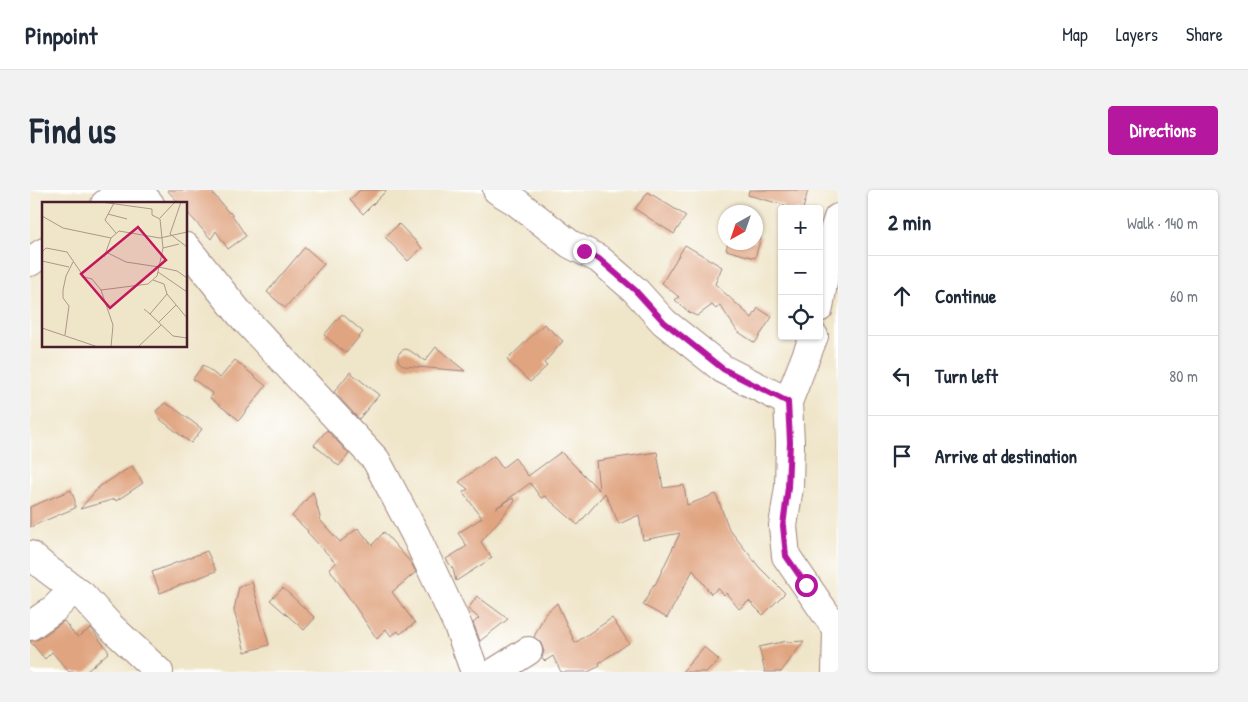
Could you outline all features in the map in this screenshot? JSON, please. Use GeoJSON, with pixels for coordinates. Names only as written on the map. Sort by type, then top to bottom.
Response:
{"type":"FeatureCollection","features":[{"type":"Feature","properties":{"kind":"street"},"geometry":{"type":"LineString","coordinates":[[108,202],[121,190]]}},
{"type":"Feature","properties":{"kind":"street"},"geometry":{"type":"LineString","coordinates":[[138,190],[148,202]]}},
{"type":"Feature","properties":{"kind":"street"},"geometry":{"type":"LineString","coordinates":[[497,190],[515,201],[570,244],[599,259],[635,290],[664,322],[723,369],[788,402]]}},
{"type":"Feature","properties":{"kind":"street"},"geometry":{"type":"LineString","coordinates":[[821,295],[826,261],[838,218]]}},
{"type":"Feature","properties":{"kind":"street"},"geometry":{"type":"LineString","coordinates":[[188,249],[240,314],[376,460],[427,559],[458,626],[475,672]]}},
{"type":"Feature","properties":{"kind":"street"},"geometry":{"type":"LineString","coordinates":[[30,262],[42,253]]}},
{"type":"Feature","properties":{"kind":"street"},"geometry":{"type":"LineString","coordinates":[[812,340],[788,402],[790,442],[788,487],[783,526],[786,556],[837,630],[836,672]]}},
{"type":"Feature","properties":{"kind":"street"},"geometry":{"type":"LineString","coordinates":[[30,555],[82,595],[110,626],[159,672]]}},
{"type":"Feature","properties":{"kind":"street"},"geometry":{"type":"LineString","coordinates":[[30,626],[54,609],[74,589]]}},
{"type":"Feature","properties":{"kind":"street"},"geometry":{"type":"LineString","coordinates":[[495,672],[528,651]]}},
{"type":"Feature","properties":{"kind":"building"},"geometry":{"type":"Polygon","coordinates":[[[167,190],[210,190],[230,212],[246,236],[228,249],[216,231],[211,239],[188,213],[188,202],[178,202],[167,190]]]}},
{"type":"Feature","properties":{"kind":"building"},"geometry":{"type":"Polygon","coordinates":[[[360,190],[387,190],[363,214],[350,200],[360,190]]]}},
{"type":"Feature","properties":{"kind":"building"},"geometry":{"type":"Polygon","coordinates":[[[749,190],[808,190],[804,205],[784,205],[748,195],[749,190]]]}},
{"type":"Feature","properties":{"kind":"building"},"geometry":{"type":"Polygon","coordinates":[[[648,192],[686,216],[674,234],[635,209],[648,192]]]}},
{"type":"Feature","properties":{"kind":"building"},"geometry":{"type":"Polygon","coordinates":[[[399,224],[422,248],[408,261],[385,237],[399,224]]]}},
{"type":"Feature","properties":{"kind":"building"},"geometry":{"type":"Polygon","coordinates":[[[685,245],[722,267],[715,284],[752,318],[758,308],[772,317],[755,343],[737,331],[720,305],[716,309],[712,305],[697,316],[690,313],[675,300],[679,297],[662,283],[685,245]]]}},
{"type":"Feature","properties":{"kind":"building"},"geometry":{"type":"Polygon","coordinates":[[[305,247],[324,264],[285,308],[267,292],[305,247]]]}},
{"type":"Feature","properties":{"kind":"building"},"geometry":{"type":"Polygon","coordinates":[[[726,250],[757,250],[755,258],[726,250]]]}},
{"type":"Feature","properties":{"kind":"building"},"geometry":{"type":"Polygon","coordinates":[[[342,314],[363,332],[346,353],[324,335],[342,314]]]}},
{"type":"Feature","properties":{"kind":"building"},"geometry":{"type":"Polygon","coordinates":[[[544,324],[563,341],[544,363],[547,366],[530,382],[507,360],[544,324]]]}},
{"type":"Feature","properties":{"kind":"building"},"geometry":{"type":"Polygon","coordinates":[[[436,347],[465,371],[404,366],[398,360],[398,355],[405,349],[425,361],[436,347]]]}},
{"type":"Feature","properties":{"kind":"building"},"geometry":{"type":"Polygon","coordinates":[[[235,360],[266,386],[239,420],[210,398],[213,394],[193,379],[203,365],[220,378],[235,360]]]}},
{"type":"Feature","properties":{"kind":"building"},"geometry":{"type":"Polygon","coordinates":[[[350,372],[379,395],[359,419],[334,392],[350,372]]]}},
{"type":"Feature","properties":{"kind":"building"},"geometry":{"type":"Polygon","coordinates":[[[165,403],[202,429],[191,443],[161,420],[156,411],[165,403]]]}},
{"type":"Feature","properties":{"kind":"building"},"geometry":{"type":"Polygon","coordinates":[[[327,430],[349,454],[339,466],[314,445],[327,430]]]}},
{"type":"Feature","properties":{"kind":"building"},"geometry":{"type":"Polygon","coordinates":[[[561,452],[599,490],[596,461],[657,452],[663,488],[684,485],[687,505],[716,494],[729,529],[759,567],[785,593],[763,615],[749,601],[739,609],[726,593],[724,595],[718,588],[711,594],[693,570],[667,618],[643,605],[655,585],[680,533],[643,540],[639,515],[619,524],[605,493],[578,525],[545,496],[541,498],[530,483],[496,508],[513,498],[515,501],[481,542],[492,558],[456,581],[453,569],[446,559],[467,546],[458,533],[482,518],[463,492],[468,489],[459,482],[494,456],[502,468],[515,458],[528,476],[561,452]]]}},
{"type":"Feature","properties":{"kind":"building"},"geometry":{"type":"Polygon","coordinates":[[[132,466],[143,483],[116,501],[115,499],[80,509],[99,487],[132,466]]]}},
{"type":"Feature","properties":{"kind":"building"},"geometry":{"type":"Polygon","coordinates":[[[71,490],[75,501],[75,508],[30,527],[30,507],[71,490]]]}},
{"type":"Feature","properties":{"kind":"building"},"geometry":{"type":"Polygon","coordinates":[[[313,492],[319,519],[340,542],[358,528],[372,545],[384,532],[411,563],[416,572],[392,592],[415,623],[400,634],[398,631],[391,636],[386,629],[377,639],[329,568],[336,563],[292,516],[313,492]]]}},
{"type":"Feature","properties":{"kind":"building"},"geometry":{"type":"Polygon","coordinates":[[[207,551],[216,571],[160,593],[152,572],[207,551]]]}},
{"type":"Feature","properties":{"kind":"building"},"geometry":{"type":"Polygon","coordinates":[[[252,582],[269,645],[245,652],[234,610],[239,587],[252,582]]]}},
{"type":"Feature","properties":{"kind":"building"},"geometry":{"type":"Polygon","coordinates":[[[283,588],[315,618],[304,630],[270,600],[283,588]]]}},
{"type":"Feature","properties":{"kind":"building"},"geometry":{"type":"Polygon","coordinates":[[[477,596],[508,619],[480,641],[473,623],[479,618],[468,609],[477,596]]]}},
{"type":"Feature","properties":{"kind":"building"},"geometry":{"type":"Polygon","coordinates":[[[557,603],[575,643],[612,618],[629,643],[599,663],[600,666],[588,672],[561,672],[553,656],[545,661],[542,658],[544,651],[541,643],[534,637],[545,614],[557,603]]]}},
{"type":"Feature","properties":{"kind":"building"},"geometry":{"type":"Polygon","coordinates":[[[64,621],[78,637],[91,628],[109,652],[86,672],[69,672],[52,652],[45,659],[30,641],[39,639],[64,621]]]}},
{"type":"Feature","properties":{"kind":"building"},"geometry":{"type":"Polygon","coordinates":[[[787,641],[804,641],[781,672],[765,672],[759,647],[787,641]]]}},
{"type":"Feature","properties":{"kind":"building"},"geometry":{"type":"Polygon","coordinates":[[[704,647],[719,660],[707,672],[682,672],[704,647]]]}},
{"type":"Feature","properties":{"kind":"route"},"geometry":{"type":"LineString","coordinates":[[584,251],[599,259],[635,290],[664,322],[723,369],[788,402],[790,442],[788,487],[783,526],[786,556],[806,585]]}}]}
